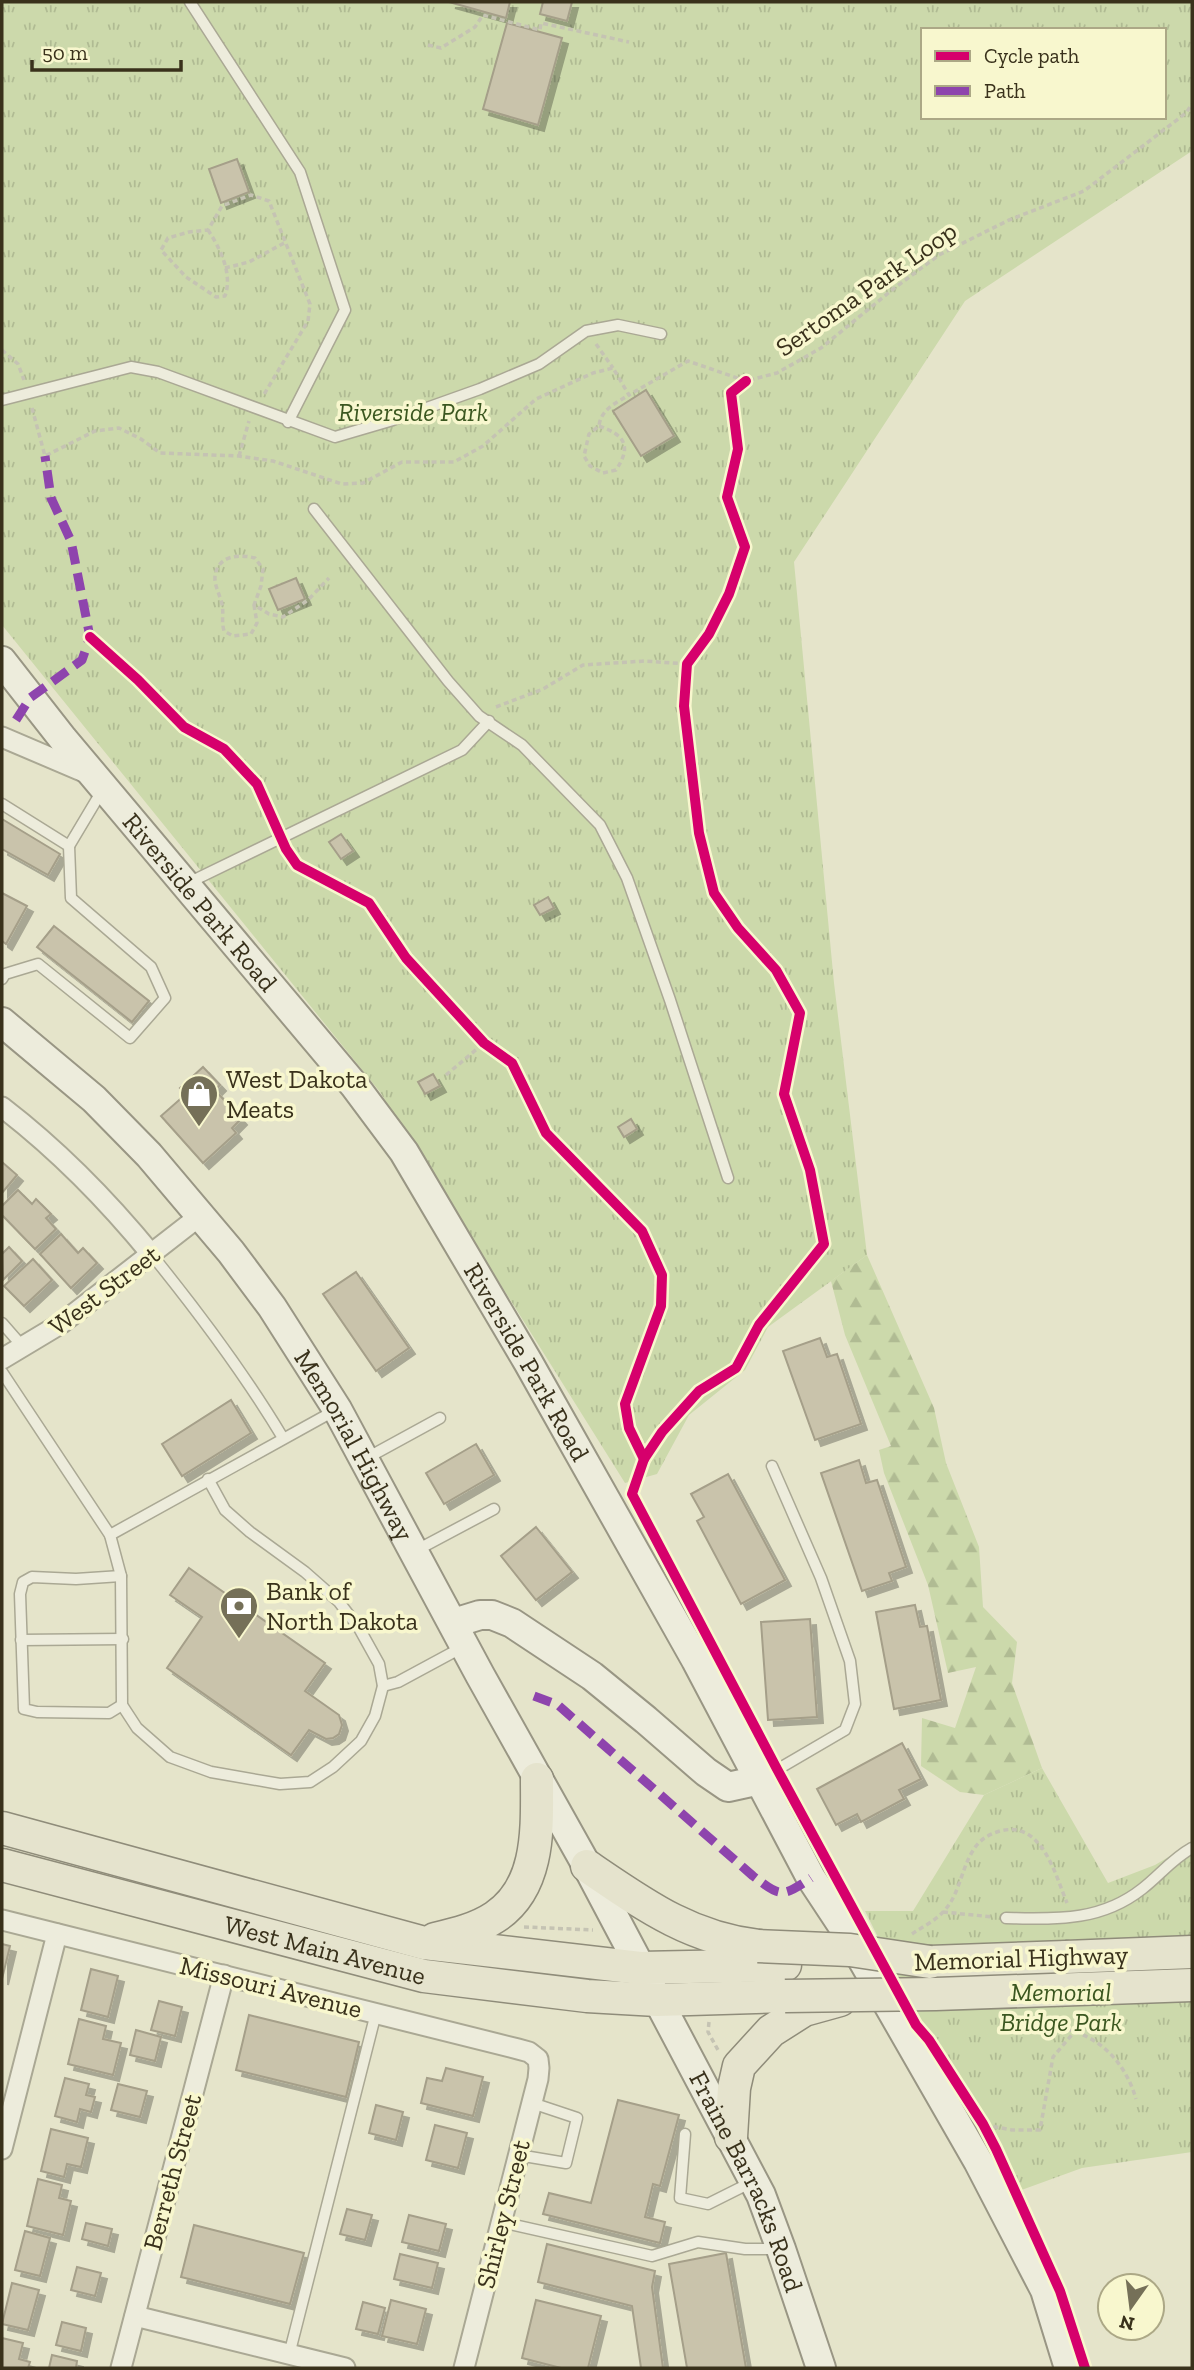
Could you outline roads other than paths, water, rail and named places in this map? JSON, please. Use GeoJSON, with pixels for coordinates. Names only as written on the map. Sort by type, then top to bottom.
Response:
{"type":"FeatureCollection","features":[{"type":"Feature","properties":{"kind":"main road","name":"Riverside Park Road"},"geometry":{"type":"LineString","coordinates":[[2,661],[99,782],[354,1085],[404,1152],[528,1362],[696,1660],[811,1878],[968,2121],[1045,2290],[1069,2368]]}},
{"type":"Feature","properties":{"kind":"main road","name":"Memorial Highway"},"geometry":{"type":"LineString","coordinates":[[2,1022],[94,1099],[149,1155],[201,1215],[272,1307],[337,1409],[537,1779],[587,1866],[657,2000],[785,1980],[930,1962],[1192,1952]]}},
{"type":"Feature","properties":{"kind":"main road"},"geometry":{"type":"LineString","coordinates":[[459,1635],[480,1615],[492,1615],[512,1623],[592,1676],[706,1772],[728,1787],[760,1780]]}},
{"type":"Feature","properties":{"kind":"main road"},"geometry":{"type":"LineString","coordinates":[[424,1942],[470,1929],[497,1916],[512,1901],[526,1878],[535,1852],[537,1779]]}},
{"type":"Feature","properties":{"kind":"main road","name":"West Main Avenue"},"geometry":{"type":"LineString","coordinates":[[2,1828],[424,1942],[640,1968]]}},
{"type":"Feature","properties":{"kind":"main road","name":"West Main Avenue"},"geometry":{"type":"LineString","coordinates":[[2,1865],[424,1976],[587,1996],[657,2000]]}},
{"type":"Feature","properties":{"kind":"main road"},"geometry":{"type":"LineString","coordinates":[[587,1866],[667,1919],[732,1943],[850,1950],[930,1962]]}},
{"type":"Feature","properties":{"kind":"main road","name":"Memorial Highway"},"geometry":{"type":"LineString","coordinates":[[640,1968],[785,1980],[858,1995],[1192,1985]]}},
{"type":"Feature","properties":{"kind":"main road"},"geometry":{"type":"LineString","coordinates":[[731,2137],[734,2088],[739,2066],[771,2031],[804,2010],[858,1995]]}},
{"type":"Feature","properties":{"kind":"main road","name":"Fraine Barracks Road"},"geometry":{"type":"LineString","coordinates":[[657,2000],[754,2182],[781,2249],[821,2368]]}},
{"type":"Feature","properties":{"kind":"street"},"geometry":{"type":"LineString","coordinates":[[2,737],[99,782]]}},
{"type":"Feature","properties":{"kind":"street"},"geometry":{"type":"LineString","coordinates":[[2,1107],[52,1148],[117,1212],[152,1255]]}},
{"type":"Feature","properties":{"kind":"street","name":"West Street"},"geometry":{"type":"LineString","coordinates":[[2,1359],[62,1323],[201,1215]]}},
{"type":"Feature","properties":{"kind":"street","name":"Missouri Avenue"},"geometry":{"type":"LineString","coordinates":[[2,1920],[518,2049],[529,2052],[537,2059]]}},
{"type":"Feature","properties":{"kind":"street"},"geometry":{"type":"LineString","coordinates":[[2,2148],[57,1934]]}},
{"type":"Feature","properties":{"kind":"street","name":"Berreth Street"},"geometry":{"type":"LineString","coordinates":[[121,2368],[224,1975]]}},
{"type":"Feature","properties":{"kind":"street","name":"Shirley Street"},"geometry":{"type":"LineString","coordinates":[[464,2368],[532,2103],[540,2068],[537,2059]]}},
{"type":"Feature","properties":{"kind":"street"},"geometry":{"type":"LineString","coordinates":[[135,2316],[345,2368]]}},
{"type":"Feature","properties":{"kind":"lane"},"geometry":{"type":"LineString","coordinates":[[190,2],[300,172],[345,310],[288,422]]}},
{"type":"Feature","properties":{"kind":"lane"},"geometry":{"type":"LineString","coordinates":[[2,400],[131,367],[158,372],[288,422],[335,437],[480,390],[539,364],[586,331],[618,326],[661,334]]}},
{"type":"Feature","properties":{"kind":"lane"},"geometry":{"type":"LineString","coordinates":[[314,509],[448,681],[479,716],[522,745],[600,825],[627,878],[728,1178]]}},
{"type":"Feature","properties":{"kind":"lane"},"geometry":{"type":"LineString","coordinates":[[184,884],[462,750],[489,721]]}},
{"type":"Feature","properties":{"kind":"lane"},"geometry":{"type":"LineString","coordinates":[[2,979],[5,974],[38,964],[130,1038],[165,998],[151,967],[71,898],[69,846],[99,782]]}},
{"type":"Feature","properties":{"kind":"lane"},"geometry":{"type":"LineString","coordinates":[[2,804],[69,846]]}},
{"type":"Feature","properties":{"kind":"lane"},"geometry":{"type":"LineString","coordinates":[[152,1255],[197,1311],[256,1393],[283,1437]]}},
{"type":"Feature","properties":{"kind":"lane"},"geometry":{"type":"LineString","coordinates":[[2,1323],[23,1348]]}},
{"type":"Feature","properties":{"kind":"lane"},"geometry":{"type":"LineString","coordinates":[[2,1372],[110,1535],[121,1576],[122,1705],[137,1728],[170,1757],[211,1772],[280,1784],[310,1782],[333,1767],[354,1748],[375,1716],[383,1686],[379,1664],[339,1602],[225,1510],[208,1479]]}},
{"type":"Feature","properties":{"kind":"lane"},"geometry":{"type":"LineString","coordinates":[[110,1535],[337,1409]]}},
{"type":"Feature","properties":{"kind":"lane"},"geometry":{"type":"LineString","coordinates":[[365,1460],[440,1418]]}},
{"type":"Feature","properties":{"kind":"lane"},"geometry":{"type":"LineString","coordinates":[[760,1780],[845,1730],[855,1704],[850,1661],[830,1601],[772,1466]]}},
{"type":"Feature","properties":{"kind":"lane"},"geometry":{"type":"LineString","coordinates":[[415,1552],[494,1509]]}},
{"type":"Feature","properties":{"kind":"lane"},"geometry":{"type":"LineString","coordinates":[[121,1576],[76,1579],[32,1577],[23,1582],[19,1594],[24,1709],[37,1712],[109,1713],[122,1705]]}},
{"type":"Feature","properties":{"kind":"lane"},"geometry":{"type":"LineString","coordinates":[[383,1686],[398,1682],[459,1635]]}},
{"type":"Feature","properties":{"kind":"lane"},"geometry":{"type":"LineString","coordinates":[[21,1640],[123,1639]]}},
{"type":"Feature","properties":{"kind":"lane"},"geometry":{"type":"LineString","coordinates":[[1006,1919],[1074,1919],[1106,1909],[1141,1890],[1167,1865],[1192,1849]]}},
{"type":"Feature","properties":{"kind":"lane"},"geometry":{"type":"LineString","coordinates":[[289,2355],[376,2013]]}},
{"type":"Feature","properties":{"kind":"lane"},"geometry":{"type":"LineString","coordinates":[[518,2155],[566,2163],[572,2141],[577,2118],[532,2103]]}},
{"type":"Feature","properties":{"kind":"lane"},"geometry":{"type":"LineString","coordinates":[[685,2134],[680,2198],[708,2204],[754,2182]]}},
{"type":"Feature","properties":{"kind":"lane"},"geometry":{"type":"LineString","coordinates":[[501,2222],[652,2256],[698,2242],[745,2249],[781,2249]]}},
{"type":"Feature","properties":{"kind":"place","name":"West Dakota Meats"},"geometry":{"type":"Point","coordinates":[199,1128]}},
{"type":"Feature","properties":{"kind":"place","name":"Bank of North Dakota"},"geometry":{"type":"Point","coordinates":[239,1640]}},
{"type":"Feature","properties":{"kind":"park label","name":"Riverside Park"},"geometry":{"type":"Point","coordinates":[413,412]}},
{"type":"Feature","properties":{"kind":"park label","name":"Memorial Bridge Park"},"geometry":{"type":"Point","coordinates":[1061,2007]}}]}
